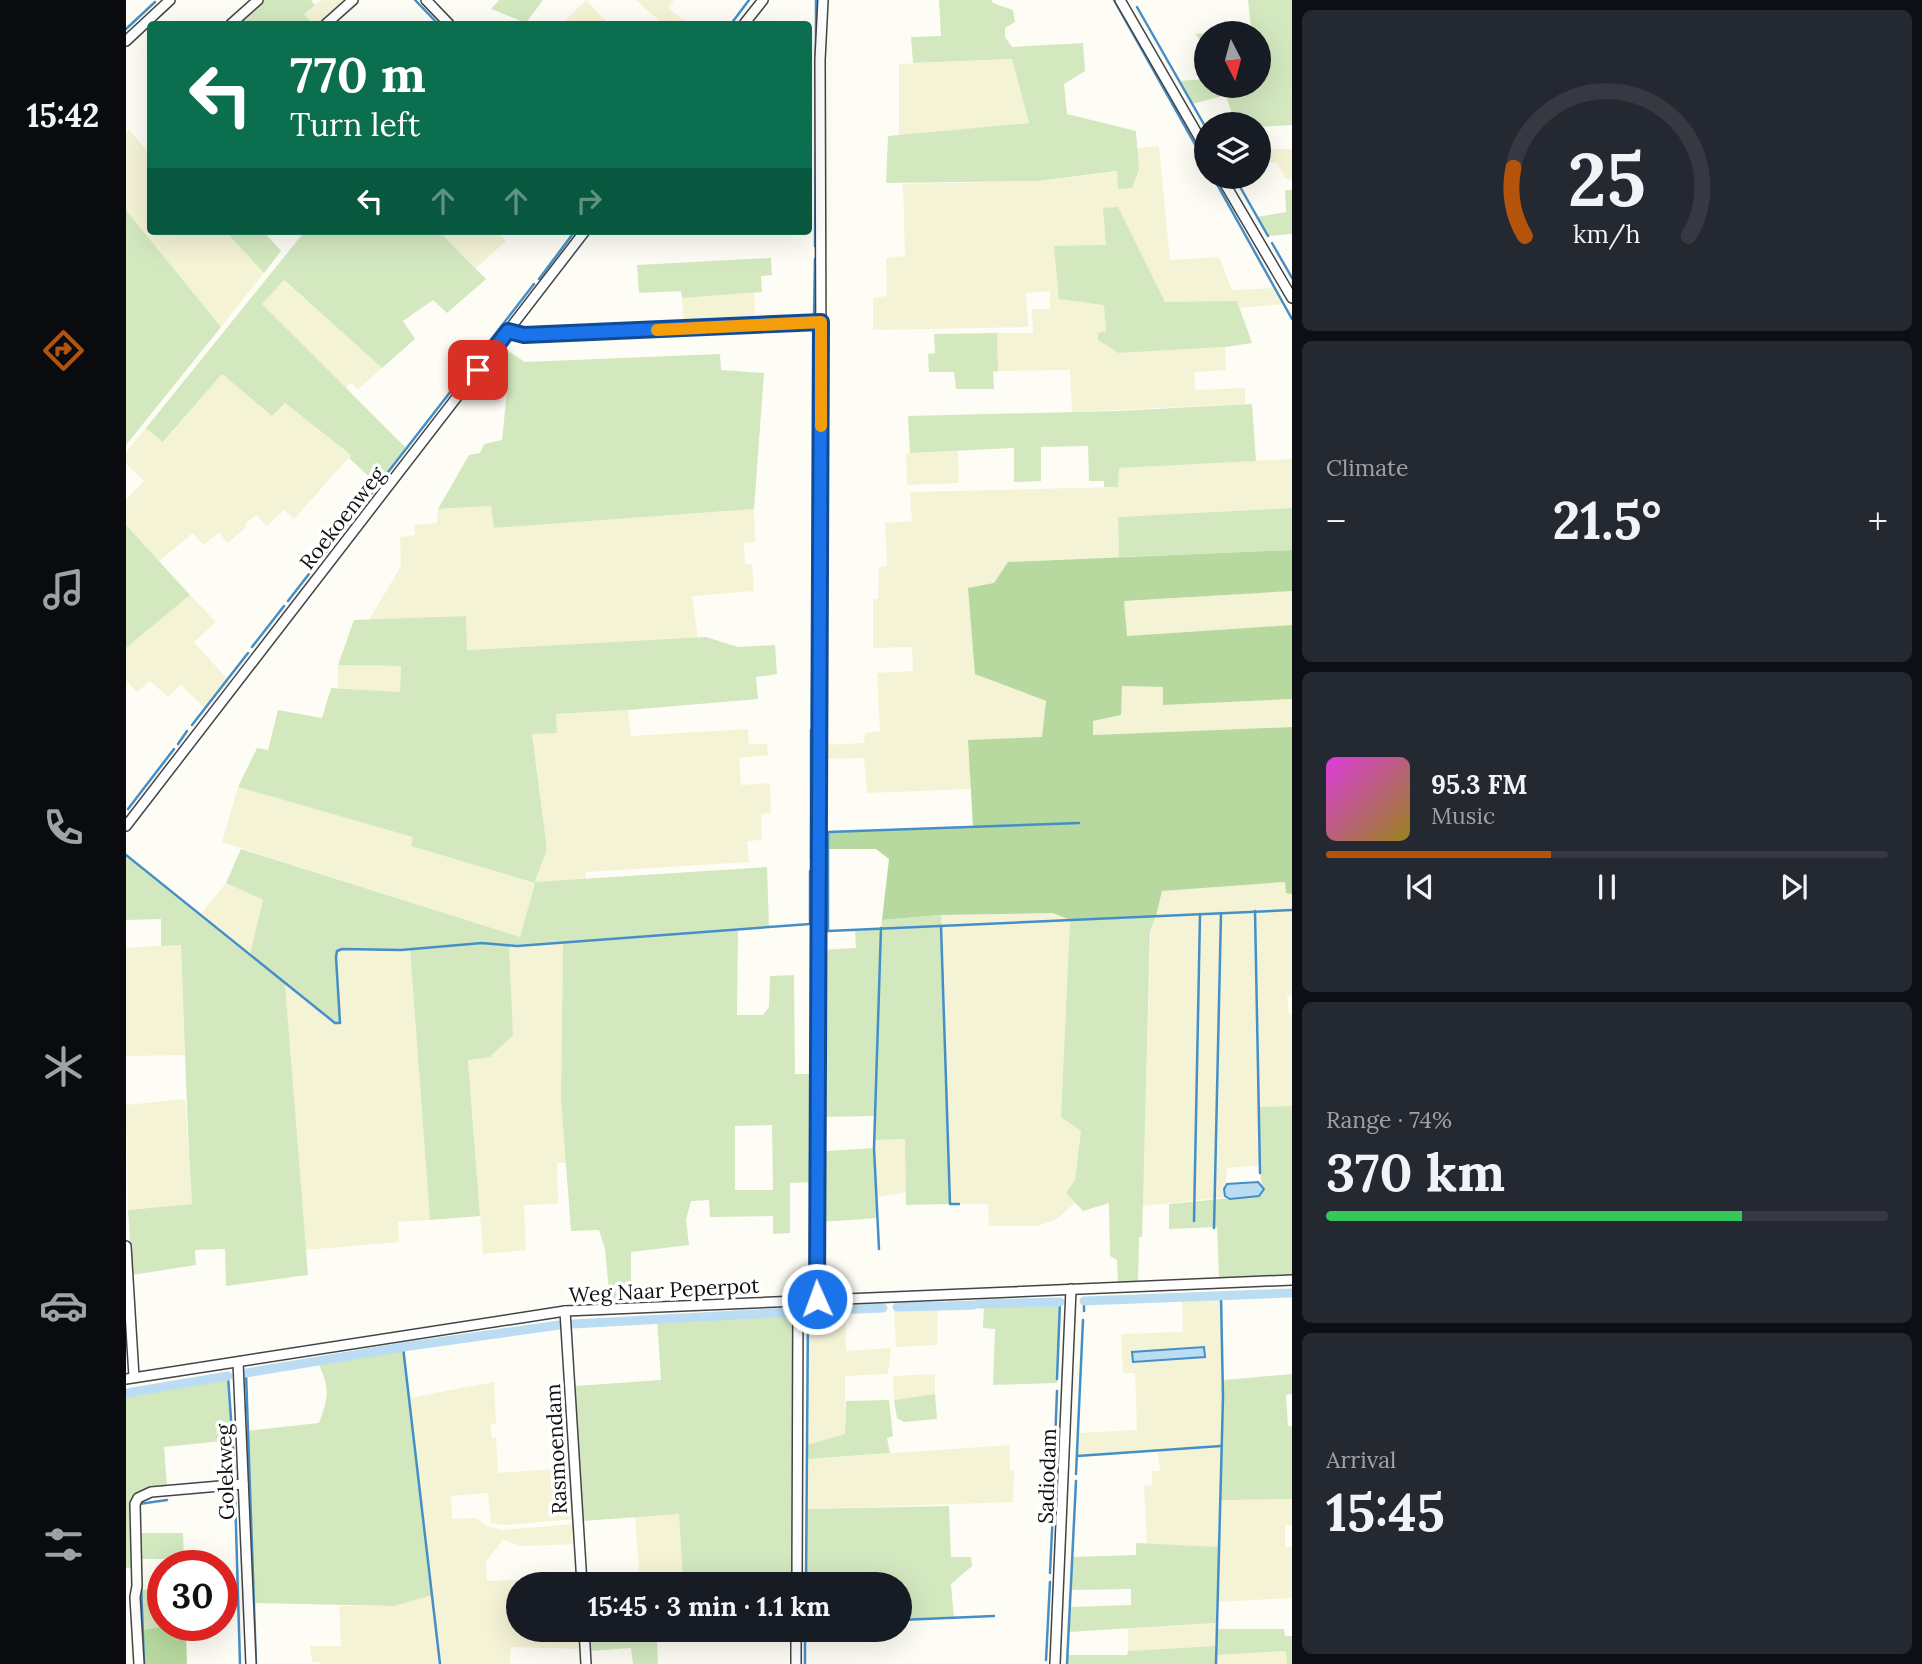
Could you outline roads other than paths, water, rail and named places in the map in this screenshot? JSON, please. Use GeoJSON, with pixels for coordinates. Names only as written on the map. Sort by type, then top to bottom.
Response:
{"type":"FeatureCollection","features":[{"type":"Feature","properties":{"kind":"street"},"geometry":{"type":"LineString","coordinates":[[147,21],[170,0]]}},
{"type":"Feature","properties":{"kind":"street"},"geometry":{"type":"LineString","coordinates":[[234,21],[258,0]]}},
{"type":"Feature","properties":{"kind":"street"},"geometry":{"type":"LineString","coordinates":[[329,21],[353,0]]}},
{"type":"Feature","properties":{"kind":"street"},"geometry":{"type":"LineString","coordinates":[[426,0],[446,21]]}},
{"type":"Feature","properties":{"kind":"street"},"geometry":{"type":"LineString","coordinates":[[746,21],[763,0]]}},
{"type":"Feature","properties":{"kind":"street"},"geometry":{"type":"LineString","coordinates":[[817,1299],[820,60],[823,0]]}},
{"type":"Feature","properties":{"kind":"street"},"geometry":{"type":"LineString","coordinates":[[1120,0],[1194,128]]}},
{"type":"Feature","properties":{"kind":"street"},"geometry":{"type":"LineString","coordinates":[[126,41],[147,21]]}},
{"type":"Feature","properties":{"kind":"street"},"geometry":{"type":"LineString","coordinates":[[1228,189],[1292,298]]}},
{"type":"Feature","properties":{"kind":"street","name":"Roekoenweg"},"geometry":{"type":"LineString","coordinates":[[126,826],[582,235]]}},
{"type":"Feature","properties":{"kind":"street"},"geometry":{"type":"LineString","coordinates":[[508,331],[524,335],[821,322]]}},
{"type":"Feature","properties":{"kind":"street"},"geometry":{"type":"LineString","coordinates":[[126,1246],[130,1378]]}},
{"type":"Feature","properties":{"kind":"street","name":"Weg Naar Peperpot"},"geometry":{"type":"LineString","coordinates":[[130,1378],[565,1311],[1292,1280]]}},
{"type":"Feature","properties":{"kind":"street","name":"Sadiodam"},"geometry":{"type":"LineString","coordinates":[[1055,1664],[1071,1289]]}},
{"type":"Feature","properties":{"kind":"street"},"geometry":{"type":"LineString","coordinates":[[797,1572],[798,1300]]}},
{"type":"Feature","properties":{"kind":"street","name":"Rasmoendam"},"geometry":{"type":"LineString","coordinates":[[565,1311],[581,1572]]}},
{"type":"Feature","properties":{"kind":"street","name":"Golekweg"},"geometry":{"type":"LineString","coordinates":[[238,1362],[251,1664]]}},
{"type":"Feature","properties":{"kind":"street"},"geometry":{"type":"LineString","coordinates":[[139,1664],[135,1515],[138,1498],[151,1492],[243,1484]]}},
{"type":"Feature","properties":{"kind":"street"},"geometry":{"type":"LineString","coordinates":[[585,1642],[586,1664]]}},
{"type":"Feature","properties":{"kind":"street"},"geometry":{"type":"LineString","coordinates":[[796,1642],[796,1664]]}},
{"type":"Feature","properties":{"kind":"water"},"geometry":{"type":"Polygon","coordinates":[[[1258,1182],[1264,1189],[1259,1196],[1230,1199],[1225,1196],[1224,1189],[1227,1184],[1258,1182]]]}},
{"type":"Feature","properties":{"kind":"water"},"geometry":{"type":"Polygon","coordinates":[[[1204,1347],[1205,1357],[1133,1362],[1132,1352],[1204,1347]]]}},
{"type":"Feature","properties":{"kind":"waterway"},"geometry":{"type":"LineString","coordinates":[[415,0],[435,21]]}},
{"type":"Feature","properties":{"kind":"waterway"},"geometry":{"type":"LineString","coordinates":[[733,21],[749,0]]}},
{"type":"Feature","properties":{"kind":"waterway"},"geometry":{"type":"LineString","coordinates":[[816,0],[816,56]]}},
{"type":"Feature","properties":{"kind":"waterway"},"geometry":{"type":"LineString","coordinates":[[1114,0],[1194,143]]}},
{"type":"Feature","properties":{"kind":"waterway"},"geometry":{"type":"LineString","coordinates":[[126,29],[155,2]]}},
{"type":"Feature","properties":{"kind":"waterway"},"geometry":{"type":"LineString","coordinates":[[1137,7],[1197,112]]}},
{"type":"Feature","properties":{"kind":"waterway"},"geometry":{"type":"LineString","coordinates":[[815,246],[816,87]]}},
{"type":"Feature","properties":{"kind":"waterway"},"geometry":{"type":"LineString","coordinates":[[1220,189],[1292,319]]}},
{"type":"Feature","properties":{"kind":"waterway"},"geometry":{"type":"LineString","coordinates":[[1241,189],[1268,236]]}},
{"type":"Feature","properties":{"kind":"waterway"},"geometry":{"type":"LineString","coordinates":[[539,279],[572,235]]}},
{"type":"Feature","properties":{"kind":"waterway"},"geometry":{"type":"LineString","coordinates":[[1272,243],[1292,278]]}},
{"type":"Feature","properties":{"kind":"waterway"},"geometry":{"type":"LineString","coordinates":[[814,315],[815,259]]}},
{"type":"Feature","properties":{"kind":"waterway"},"geometry":{"type":"LineString","coordinates":[[288,601],[534,284]]}},
{"type":"Feature","properties":{"kind":"waterway"},"geometry":{"type":"LineString","coordinates":[[812,717],[814,330]]}},
{"type":"Feature","properties":{"kind":"waterway"},"geometry":{"type":"LineString","coordinates":[[252,647],[284,606]]}},
{"type":"Feature","properties":{"kind":"waterway"},"geometry":{"type":"LineString","coordinates":[[192,725],[248,653]]}},
{"type":"Feature","properties":{"kind":"waterway"},"geometry":{"type":"LineString","coordinates":[[811,730],[811,858]]}},
{"type":"Feature","properties":{"kind":"waterway"},"geometry":{"type":"LineString","coordinates":[[178,744],[187,731]]}},
{"type":"Feature","properties":{"kind":"waterway"},"geometry":{"type":"LineString","coordinates":[[128,809],[174,749]]}},
{"type":"Feature","properties":{"kind":"waterway"},"geometry":{"type":"LineString","coordinates":[[1079,823],[828,832],[828,931],[1292,910]]}},
{"type":"Feature","properties":{"kind":"waterway"},"geometry":{"type":"LineString","coordinates":[[126,855],[335,1023],[340,1023],[336,957],[337,951],[342,949],[401,950],[482,943],[517,946],[810,924],[810,871]]}},
{"type":"Feature","properties":{"kind":"waterway"},"geometry":{"type":"LineString","coordinates":[[1255,911],[1260,1173]]}},
{"type":"Feature","properties":{"kind":"waterway"},"geometry":{"type":"LineString","coordinates":[[1214,1228],[1221,913]]}},
{"type":"Feature","properties":{"kind":"waterway"},"geometry":{"type":"LineString","coordinates":[[1194,1221],[1200,914]]}},
{"type":"Feature","properties":{"kind":"waterway"},"geometry":{"type":"LineString","coordinates":[[941,926],[950,1204],[959,1204]]}},
{"type":"Feature","properties":{"kind":"waterway"},"geometry":{"type":"LineString","coordinates":[[879,1249],[874,1148],[881,928]]}},
{"type":"Feature","properties":{"kind":"waterway"},"geometry":{"type":"LineString","coordinates":[[1084,1301],[1292,1293]]}},
{"type":"Feature","properties":{"kind":"waterway"},"geometry":{"type":"LineString","coordinates":[[1216,1664],[1223,1397],[1221,1296]]}},
{"type":"Feature","properties":{"kind":"waterway"},"geometry":{"type":"LineString","coordinates":[[1084,1301],[1084,1311]]}},
{"type":"Feature","properties":{"kind":"waterway"},"geometry":{"type":"LineString","coordinates":[[1057,1379],[1060,1302]]}},
{"type":"Feature","properties":{"kind":"waterway"},"geometry":{"type":"LineString","coordinates":[[979,1304],[1060,1302]]}},
{"type":"Feature","properties":{"kind":"waterway"},"geometry":{"type":"LineString","coordinates":[[946,1306],[974,1305]]}},
{"type":"Feature","properties":{"kind":"waterway"},"geometry":{"type":"LineString","coordinates":[[897,1307],[942,1306]]}},
{"type":"Feature","properties":{"kind":"waterway"},"geometry":{"type":"LineString","coordinates":[[808,1311],[883,1308]]}},
{"type":"Feature","properties":{"kind":"waterway"},"geometry":{"type":"LineString","coordinates":[[806,1572],[808,1311]]}},
{"type":"Feature","properties":{"kind":"waterway"},"geometry":{"type":"LineString","coordinates":[[573,1324],[789,1312]]}},
{"type":"Feature","properties":{"kind":"waterway"},"geometry":{"type":"LineString","coordinates":[[1076,1474],[1083,1320]]}},
{"type":"Feature","properties":{"kind":"waterway"},"geometry":{"type":"LineString","coordinates":[[246,1373],[559,1325]]}},
{"type":"Feature","properties":{"kind":"waterway"},"geometry":{"type":"LineString","coordinates":[[403,1347],[440,1664]]}},
{"type":"Feature","properties":{"kind":"waterway"},"geometry":{"type":"LineString","coordinates":[[246,1373],[256,1664]]}},
{"type":"Feature","properties":{"kind":"waterway"},"geometry":{"type":"LineString","coordinates":[[228,1376],[235,1477]]}},
{"type":"Feature","properties":{"kind":"waterway"},"geometry":{"type":"LineString","coordinates":[[126,1393],[228,1376]]}},
{"type":"Feature","properties":{"kind":"waterway"},"geometry":{"type":"LineString","coordinates":[[1053,1496],[1057,1391]]}},
{"type":"Feature","properties":{"kind":"waterway"},"geometry":{"type":"LineString","coordinates":[[1077,1456],[1221,1446]]}},
{"type":"Feature","properties":{"kind":"waterway"},"geometry":{"type":"LineString","coordinates":[[1067,1664],[1076,1481]]}},
{"type":"Feature","properties":{"kind":"waterway"},"geometry":{"type":"LineString","coordinates":[[235,1493],[240,1664]]}},
{"type":"Feature","properties":{"kind":"waterway"},"geometry":{"type":"LineString","coordinates":[[139,1504],[167,1500]]}},
{"type":"Feature","properties":{"kind":"waterway"},"geometry":{"type":"LineString","coordinates":[[1050,1573],[1053,1510]]}},
{"type":"Feature","properties":{"kind":"waterway"},"geometry":{"type":"LineString","coordinates":[[1046,1660],[1050,1582]]}},
{"type":"Feature","properties":{"kind":"waterway"},"geometry":{"type":"LineString","coordinates":[[141,1584],[144,1664]]}},
{"type":"Feature","properties":{"kind":"waterway"},"geometry":{"type":"LineString","coordinates":[[912,1619],[994,1616]]}},
{"type":"Feature","properties":{"kind":"waterway"},"geometry":{"type":"LineString","coordinates":[[805,1642],[805,1664]]}}]}
